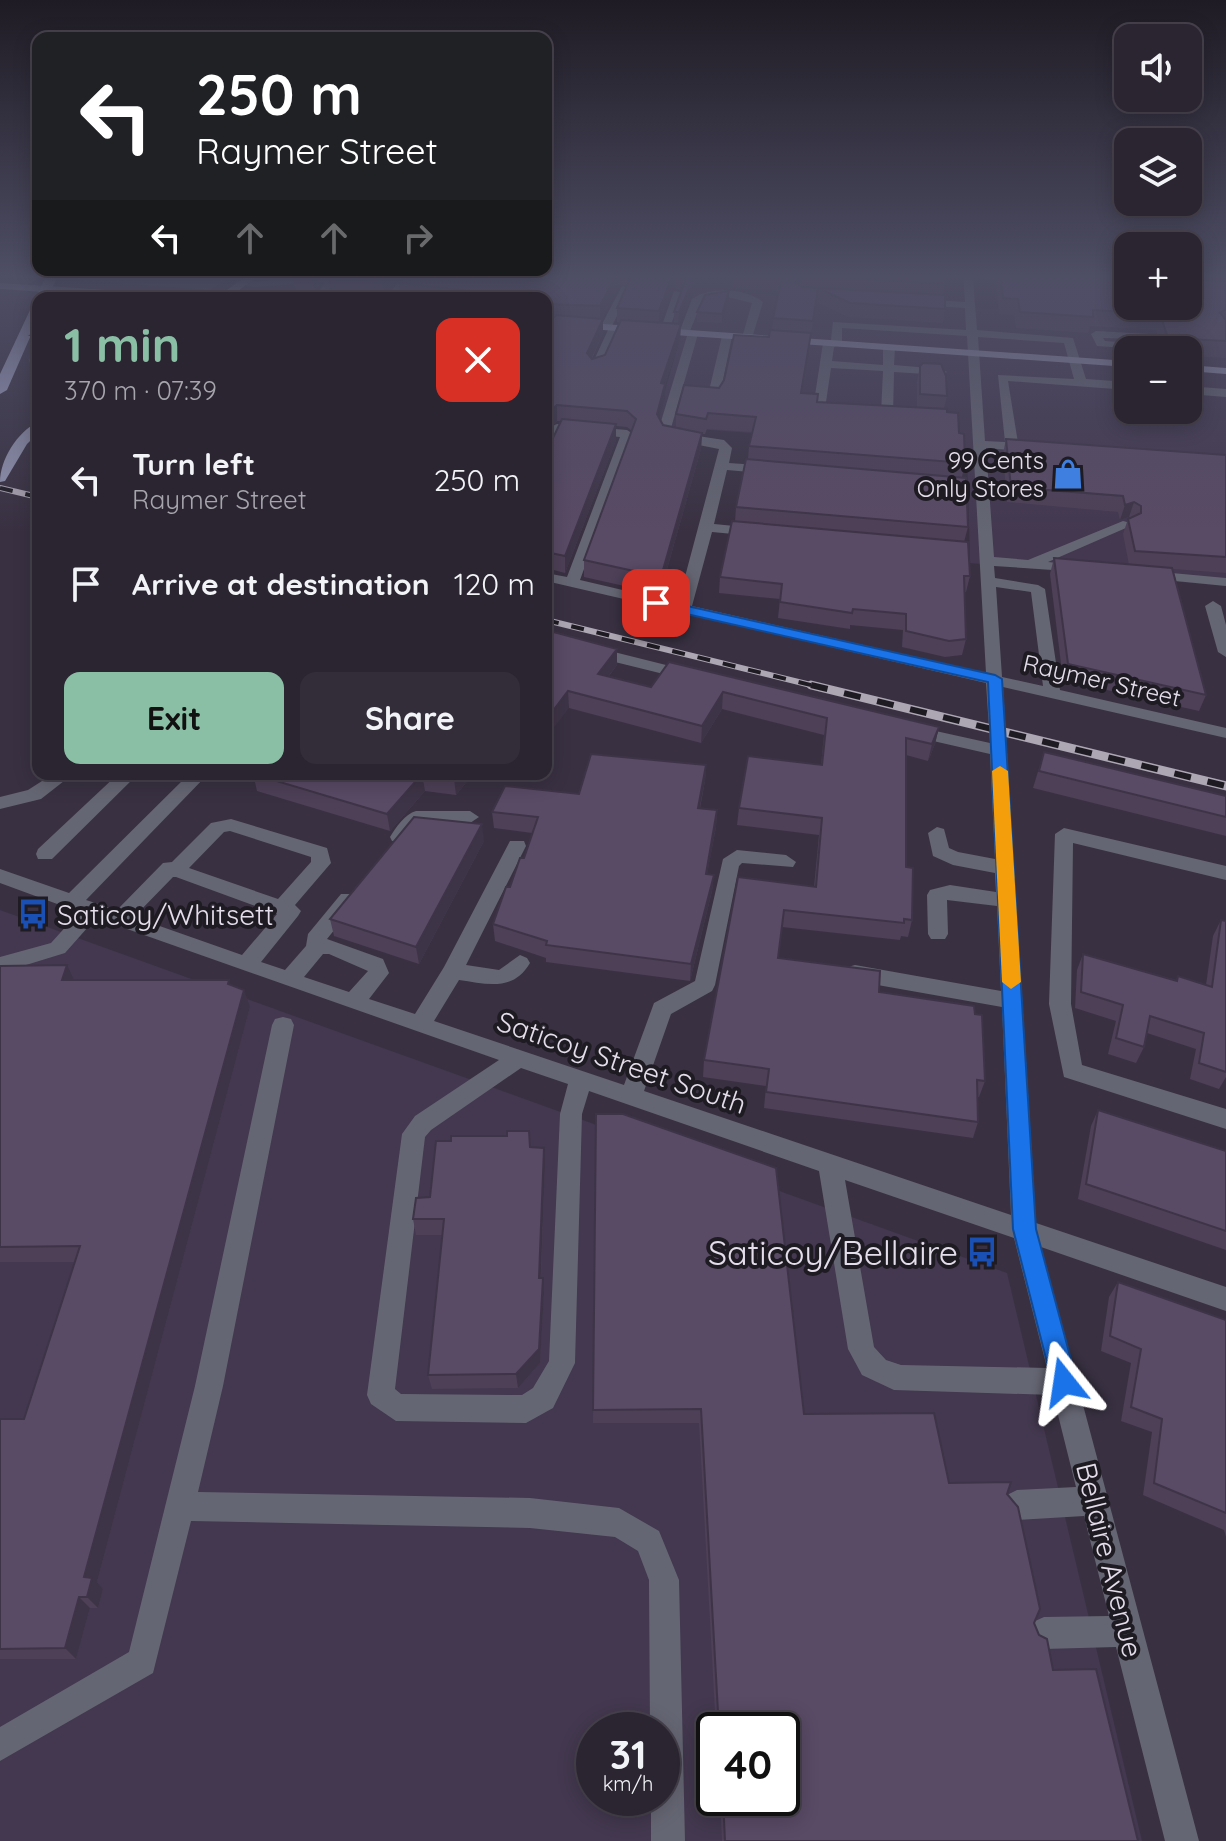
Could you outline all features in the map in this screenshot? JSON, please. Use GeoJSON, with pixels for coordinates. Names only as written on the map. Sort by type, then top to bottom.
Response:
{"type":"FeatureCollection","features":[{"type":"Feature","properties":{"kind":"highway"},"geometry":{"type":"LineString","coordinates":[[0,390],[13,360]]}},
{"type":"Feature","properties":{"kind":"main road"},"geometry":{"type":"LineString","coordinates":[[1059,360],[1114,363]]}},
{"type":"Feature","properties":{"kind":"main road"},"geometry":{"type":"LineString","coordinates":[[1202,369],[1226,371]]}},
{"type":"Feature","properties":{"kind":"main road"},"geometry":{"type":"LineString","coordinates":[[0,478],[22,442],[32,432]]}},
{"type":"Feature","properties":{"kind":"street"},"geometry":{"type":"LineString","coordinates":[[596,369],[599,360]]}},
{"type":"Feature","properties":{"kind":"street"},"geometry":{"type":"LineString","coordinates":[[682,360],[665,428],[667,435],[720,443],[726,448],[684,609]]}},
{"type":"Feature","properties":{"kind":"street"},"geometry":{"type":"LineString","coordinates":[[714,395],[722,360]]}},
{"type":"Feature","properties":{"kind":"street"},"geometry":{"type":"LineString","coordinates":[[827,360],[822,406],[902,415]]}},
{"type":"Feature","properties":{"kind":"street"},"geometry":{"type":"LineString","coordinates":[[874,413],[889,360]]}},
{"type":"Feature","properties":{"kind":"street","name":"Bellaire Avenue"},"geometry":{"type":"LineString","coordinates":[[974,360],[970,420],[979,444],[987,556],[1024,1229],[1182,1841]]}},
{"type":"Feature","properties":{"kind":"street"},"geometry":{"type":"LineString","coordinates":[[1075,361],[1081,382]]}},
{"type":"Feature","properties":{"kind":"street"},"geometry":{"type":"LineString","coordinates":[[826,364],[941,372]]}},
{"type":"Feature","properties":{"kind":"street"},"geometry":{"type":"LineString","coordinates":[[1012,446],[1002,377],[1114,385]]}},
{"type":"Feature","properties":{"kind":"street"},"geometry":{"type":"LineString","coordinates":[[1202,391],[1226,393]]}},
{"type":"Feature","properties":{"kind":"street"},"geometry":{"type":"LineString","coordinates":[[552,438],[557,428],[627,434],[572,583]]}},
{"type":"Feature","properties":{"kind":"street"},"geometry":{"type":"LineString","coordinates":[[979,444],[1050,449]]}},
{"type":"Feature","properties":{"kind":"street"},"geometry":{"type":"LineString","coordinates":[[722,466],[782,471]]}},
{"type":"Feature","properties":{"kind":"street"},"geometry":{"type":"LineString","coordinates":[[963,486],[982,488]]}},
{"type":"Feature","properties":{"kind":"street"},"geometry":{"type":"LineString","coordinates":[[1029,565],[1128,524]]}},
{"type":"Feature","properties":{"kind":"street"},"geometry":{"type":"LineString","coordinates":[[706,527],[767,533]]}},
{"type":"Feature","properties":{"kind":"street"},"geometry":{"type":"LineString","coordinates":[[965,550],[1029,565],[1090,570]]}},
{"type":"Feature","properties":{"kind":"street"},"geometry":{"type":"LineString","coordinates":[[1135,574],[1226,582]]}},
{"type":"Feature","properties":{"kind":"street","name":"Raymer Street"},"geometry":{"type":"LineString","coordinates":[[552,578],[1226,733]]}},
{"type":"Feature","properties":{"kind":"street"},"geometry":{"type":"LineString","coordinates":[[988,581],[1038,589],[1052,693]]}},
{"type":"Feature","properties":{"kind":"street"},"geometry":{"type":"LineString","coordinates":[[1213,606],[1226,652]]}},
{"type":"Feature","properties":{"kind":"street"},"geometry":{"type":"LineString","coordinates":[[552,641],[699,678]]}},
{"type":"Feature","properties":{"kind":"street"},"geometry":{"type":"LineString","coordinates":[[898,728],[999,751]]}},
{"type":"Feature","properties":{"kind":"street"},"geometry":{"type":"LineString","coordinates":[[0,803],[17,802],[47,790],[58,780]]}},
{"type":"Feature","properties":{"kind":"street"},"geometry":{"type":"LineString","coordinates":[[45,854],[123,780]]}},
{"type":"Feature","properties":{"kind":"street"},"geometry":{"type":"LineString","coordinates":[[0,965],[58,948],[82,906],[194,780]]}},
{"type":"Feature","properties":{"kind":"street"},"geometry":{"type":"LineString","coordinates":[[387,851],[416,817],[470,817]]}},
{"type":"Feature","properties":{"kind":"street"},"geometry":{"type":"LineString","coordinates":[[175,871],[218,827],[231,825],[320,853],[321,863],[281,908]]}},
{"type":"Feature","properties":{"kind":"street"},"geometry":{"type":"LineString","coordinates":[[937,833],[940,851],[953,858],[1005,868]]}},
{"type":"Feature","properties":{"kind":"street"},"geometry":{"type":"LineString","coordinates":[[1226,873],[1064,834],[1060,1004],[1072,1071],[1226,1119]]}},
{"type":"Feature","properties":{"kind":"street"},"geometry":{"type":"LineString","coordinates":[[420,1025],[453,971],[517,846]]}},
{"type":"Feature","properties":{"kind":"street"},"geometry":{"type":"LineString","coordinates":[[631,1097],[662,1009],[705,985],[730,864],[737,856],[786,862]]}},
{"type":"Feature","properties":{"kind":"street"},"geometry":{"type":"LineString","coordinates":[[120,919],[170,868],[291,911],[246,965]]}},
{"type":"Feature","properties":{"kind":"street","name":"Saticoy Street South"},"geometry":{"type":"LineString","coordinates":[[0,876],[289,980],[1226,1299]]}},
{"type":"Feature","properties":{"kind":"street"},"geometry":{"type":"LineString","coordinates":[[317,947],[315,939],[359,886]]}},
{"type":"Feature","properties":{"kind":"street"},"geometry":{"type":"LineString","coordinates":[[938,934],[937,895],[950,892],[1007,900]]}},
{"type":"Feature","properties":{"kind":"street"},"geometry":{"type":"LineString","coordinates":[[289,980],[317,947],[330,946],[376,964],[379,973],[353,1002]]}},
{"type":"Feature","properties":{"kind":"street"},"geometry":{"type":"LineString","coordinates":[[453,971],[503,978],[520,963]]}},
{"type":"Feature","properties":{"kind":"street"},"geometry":{"type":"LineString","coordinates":[[841,970],[1012,1001]]}},
{"type":"Feature","properties":{"kind":"street"},"geometry":{"type":"LineString","coordinates":[[0,1745],[142,1662],[212,1370],[283,1025]]}},
{"type":"Feature","properties":{"kind":"street"},"geometry":{"type":"LineString","coordinates":[[518,1059],[423,1123],[414,1134],[381,1395],[396,1407],[526,1409],[543,1398],[562,1363],[571,1114],[581,1080]]}},
{"type":"Feature","properties":{"kind":"street"},"geometry":{"type":"LineString","coordinates":[[830,1164],[861,1349],[867,1363],[880,1374],[901,1378],[1064,1382]]}},
{"type":"Feature","properties":{"kind":"street"},"geometry":{"type":"LineString","coordinates":[[1017,1505],[1094,1501]]}},
{"type":"Feature","properties":{"kind":"street"},"geometry":{"type":"LineString","coordinates":[[180,1506],[530,1513],[619,1523],[649,1541],[664,1580],[668,1841]]}},
{"type":"Feature","properties":{"kind":"street"},"geometry":{"type":"LineString","coordinates":[[1044,1633],[1128,1631]]}},
{"type":"Feature","properties":{"kind":"shaded area"},"geometry":{"type":"Polygon","coordinates":[[[674,360],[1114,360],[1114,424],[1202,424],[1202,360],[1226,360],[1226,586],[970,563],[967,449],[655,426],[674,360]]]}},
{"type":"Feature","properties":{"kind":"shaded area"},"geometry":{"type":"Polygon","coordinates":[[[0,910],[1007,1273],[1142,1841],[0,1841],[0,910]]]}},
{"type":"Feature","properties":{"kind":"building"},"geometry":{"type":"Polygon","coordinates":[[[552,360],[669,360],[661,383],[665,384],[657,414],[663,425],[702,433],[661,577],[584,560],[636,419],[627,411],[557,405],[552,409],[552,360]]]}},
{"type":"Feature","properties":{"kind":"building"},"geometry":{"type":"Polygon","coordinates":[[[728,360],[807,360],[801,393],[818,394],[817,402],[947,409],[947,412],[958,413],[959,433],[964,434],[965,463],[749,446],[756,417],[708,413],[706,419],[676,414],[684,385],[719,388],[728,360]]]}},
{"type":"Feature","properties":{"kind":"building"},"geometry":{"type":"Polygon","coordinates":[[[923,363],[941,364],[946,376],[947,396],[920,394],[920,366],[923,363]]]}},
{"type":"Feature","properties":{"kind":"building"},"geometry":{"type":"Polygon","coordinates":[[[562,419],[616,424],[565,556],[552,553],[553,438],[562,419]]]}},
{"type":"Feature","properties":{"kind":"building"},"geometry":{"type":"Polygon","coordinates":[[[1006,439],[1226,455],[1226,557],[1135,551],[1128,519],[1141,513],[1141,506],[1134,502],[1125,505],[1123,496],[1011,487],[1006,439]]]}},
{"type":"Feature","properties":{"kind":"building"},"geometry":{"type":"Polygon","coordinates":[[[746,459],[966,478],[968,527],[736,507],[746,459]]]}},
{"type":"Feature","properties":{"kind":"building"},"geometry":{"type":"Polygon","coordinates":[[[732,521],[968,542],[970,576],[964,576],[966,639],[949,641],[906,631],[906,614],[853,609],[852,613],[780,602],[782,584],[720,577],[732,521]]]}},
{"type":"Feature","properties":{"kind":"building"},"geometry":{"type":"Polygon","coordinates":[[[1054,558],[1172,568],[1206,695],[1068,664],[1054,558]]]}},
{"type":"Feature","properties":{"kind":"building"},"geometry":{"type":"Polygon","coordinates":[[[552,632],[617,649],[598,674],[651,687],[669,662],[939,727],[932,744],[906,738],[906,867],[913,868],[912,920],[904,919],[904,923],[784,910],[778,958],[880,971],[879,992],[974,1006],[975,1014],[982,1015],[985,1081],[977,1080],[978,1122],[766,1092],[769,1069],[704,1060],[738,877],[816,887],[822,818],[739,808],[748,756],[822,765],[827,718],[723,692],[702,726],[568,691],[552,712],[552,632]]]}},
{"type":"Feature","properties":{"kind":"building"},"geometry":{"type":"Polygon","coordinates":[[[1044,752],[1226,796],[1226,817],[1039,771],[1044,752]]]}},
{"type":"Feature","properties":{"kind":"building"},"geometry":{"type":"Polygon","coordinates":[[[591,754],[706,765],[698,808],[717,810],[706,874],[714,875],[691,964],[546,945],[547,941],[493,924],[506,887],[510,887],[520,858],[524,858],[538,817],[492,812],[505,786],[579,794],[591,754]]]}},
{"type":"Feature","properties":{"kind":"building"},"geometry":{"type":"Polygon","coordinates":[[[273,780],[417,780],[387,814],[273,780]]]}},
{"type":"Feature","properties":{"kind":"building"},"geometry":{"type":"Polygon","coordinates":[[[414,817],[482,824],[416,947],[330,919],[414,817]]]}},
{"type":"Feature","properties":{"kind":"building"},"geometry":{"type":"Polygon","coordinates":[[[1221,920],[1226,921],[1226,1072],[1199,1063],[1204,1033],[1150,1016],[1144,1047],[1116,1038],[1123,1005],[1081,992],[1083,954],[1177,981],[1178,976],[1212,987],[1221,920]]]}},
{"type":"Feature","properties":{"kind":"building"},"geometry":{"type":"Polygon","coordinates":[[[67,965],[62,980],[229,980],[228,984],[244,990],[84,1577],[92,1578],[87,1597],[79,1597],[65,1648],[0,1649],[0,1419],[24,1419],[80,1246],[0,1247],[0,966],[67,965]]]}},
{"type":"Feature","properties":{"kind":"building"},"geometry":{"type":"Polygon","coordinates":[[[1098,1110],[1226,1151],[1226,1231],[1086,1184],[1098,1110]]]}},
{"type":"Feature","properties":{"kind":"building"},"geometry":{"type":"Polygon","coordinates":[[[596,1114],[623,1114],[776,1168],[804,1414],[934,1413],[949,1483],[1011,1482],[1007,1494],[1018,1507],[1040,1609],[1034,1623],[1039,1635],[1047,1639],[1053,1670],[1096,1669],[1138,1841],[725,1841],[724,1816],[800,1816],[800,1712],[718,1712],[701,1409],[593,1410],[596,1114]]]}},
{"type":"Feature","properties":{"kind":"building"},"geometry":{"type":"Polygon","coordinates":[[[507,1131],[529,1131],[530,1147],[544,1148],[539,1349],[516,1374],[428,1375],[444,1219],[413,1219],[416,1198],[430,1197],[436,1141],[451,1141],[451,1136],[507,1136],[507,1131]]]}},
{"type":"Feature","properties":{"kind":"building"},"geometry":{"type":"Polygon","coordinates":[[[1118,1282],[1226,1320],[1226,1513],[1154,1483],[1162,1419],[1131,1407],[1141,1349],[1110,1336],[1118,1282]]]}},
{"type":"Feature","properties":{"kind":"railway"},"geometry":{"type":"LineString","coordinates":[[0,488],[32,496]]}},
{"type":"Feature","properties":{"kind":"railway"},"geometry":{"type":"LineString","coordinates":[[552,621],[819,687]]}},
{"type":"Feature","properties":{"kind":"railway"},"geometry":{"type":"LineString","coordinates":[[811,685],[1226,786]]}},
{"type":"Feature","properties":{"kind":"slow traffic"},"geometry":{"type":"LineString","coordinates":[[1000,771],[1011,982]]}},
{"type":"Feature","properties":{"kind":"place","name":"99 Cents Only Stores"},"geometry":{"type":"Point","coordinates":[1068,474]}},
{"type":"Feature","properties":{"kind":"place","name":"Saticoy/Whitsett"},"geometry":{"type":"Point","coordinates":[33,914]}},
{"type":"Feature","properties":{"kind":"place","name":"Saticoy/Bellaire"},"geometry":{"type":"Point","coordinates":[982,1252]}},
{"type":"Feature","properties":{"kind":"route"},"geometry":{"type":"LineString","coordinates":[[656,603],[995,679],[1024,1229],[1064,1382]]}}]}
